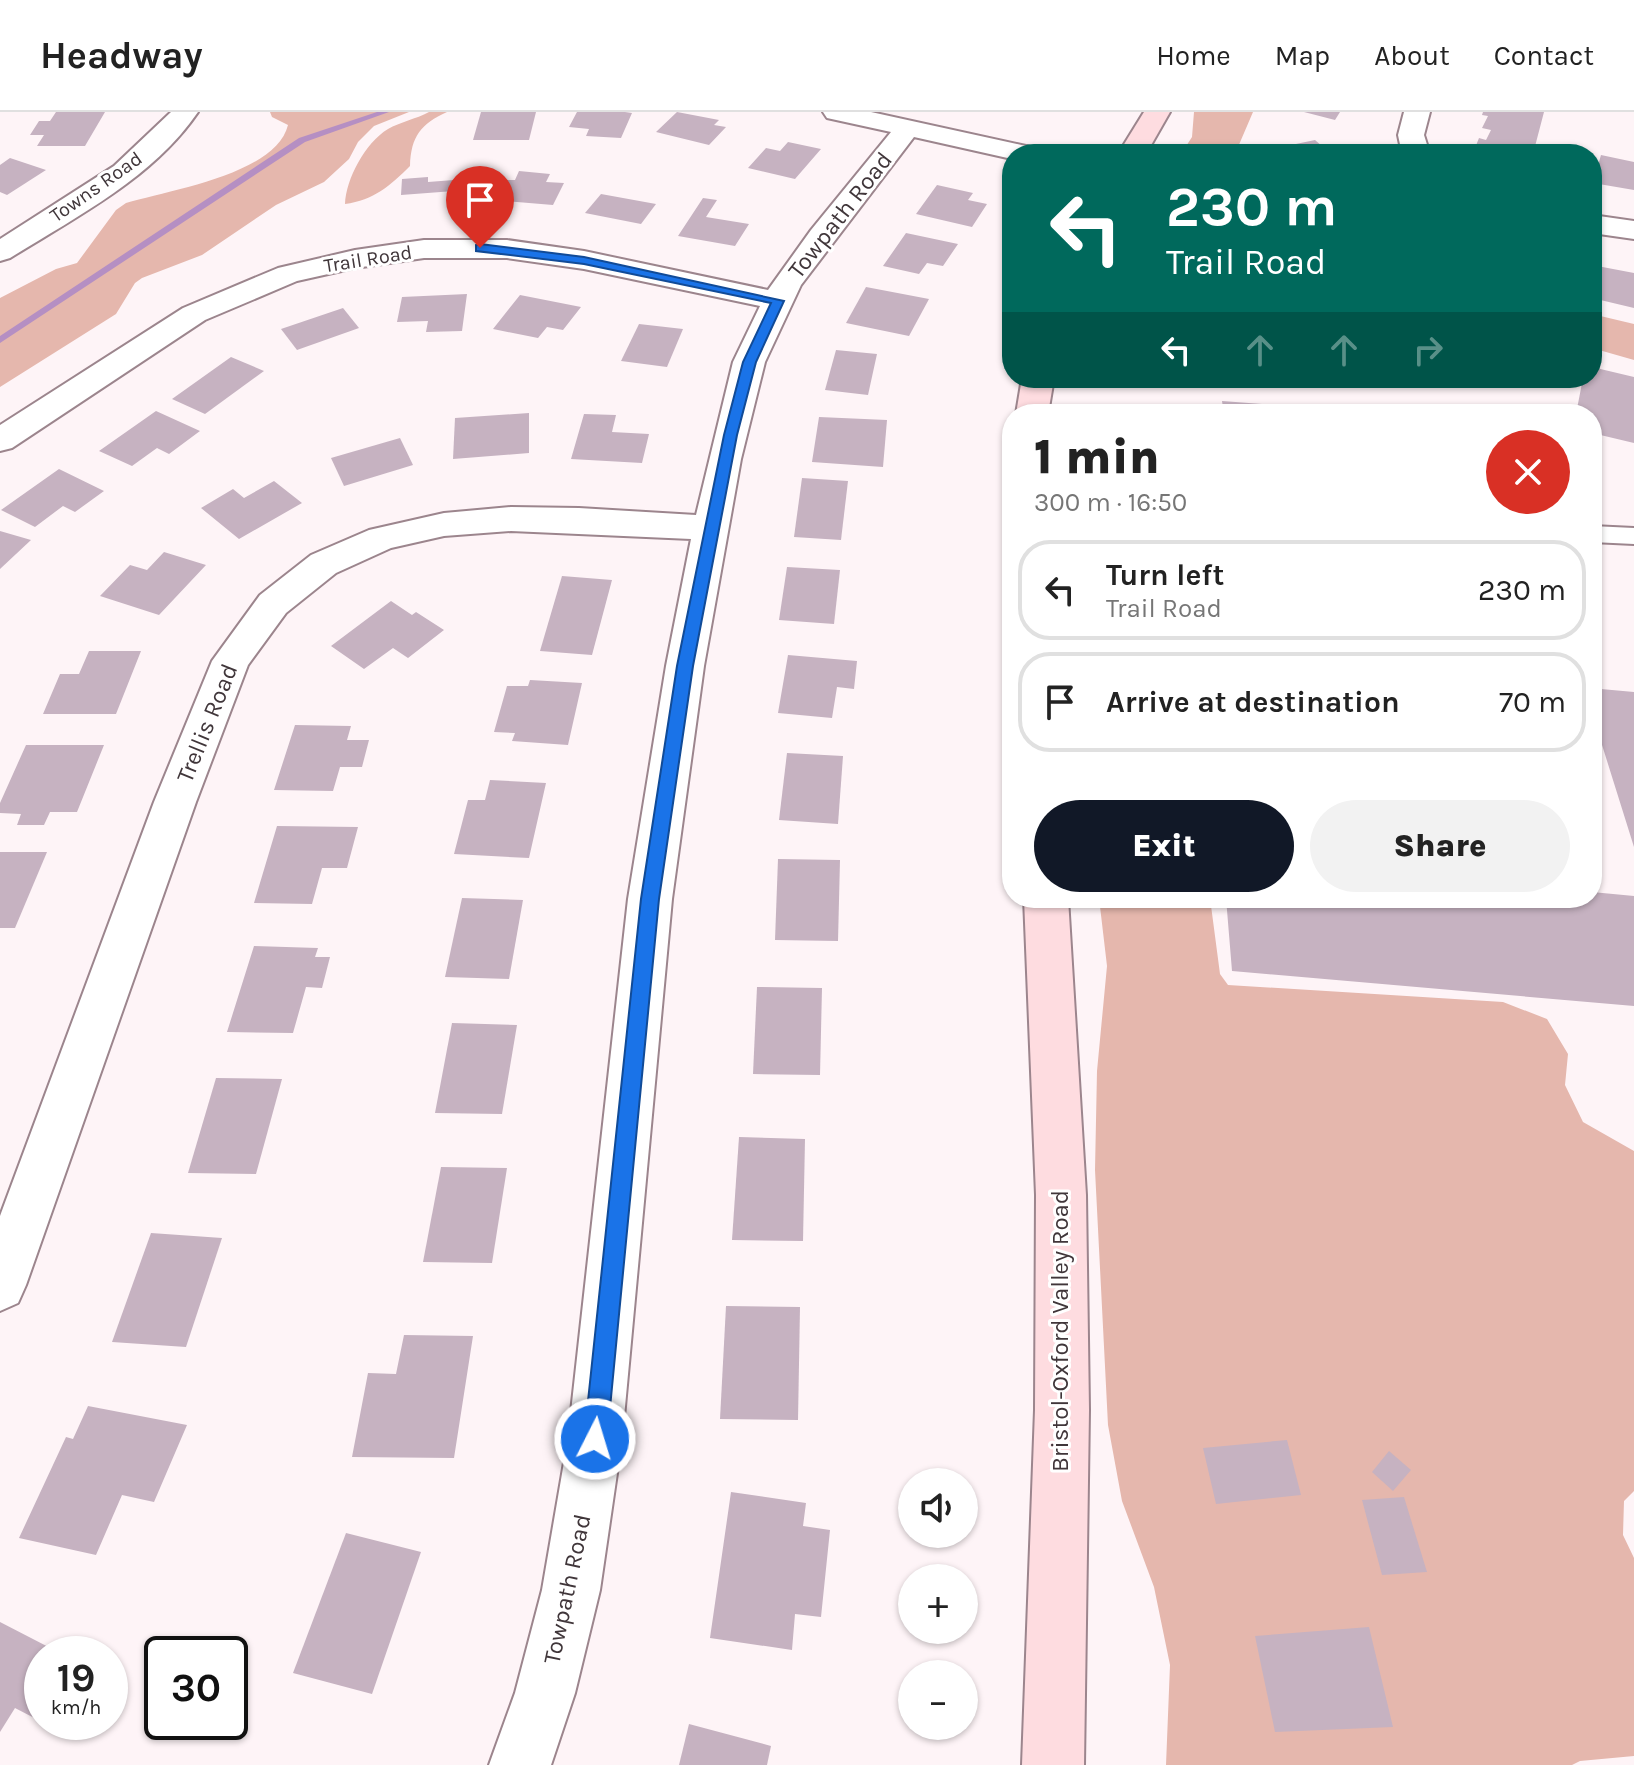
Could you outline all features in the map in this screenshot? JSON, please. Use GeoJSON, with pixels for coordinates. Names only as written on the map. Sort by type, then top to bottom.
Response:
{"type":"FeatureCollection","features":[{"type":"Feature","properties":{"kind":"main road"},"geometry":{"type":"LineString","coordinates":[[1138,144],[1157,112]]}},
{"type":"Feature","properties":{"kind":"main road","name":"Bristol-Oxford Valley Road"},"geometry":{"type":"LineString","coordinates":[[1047,908],[1061,1195],[1062,1410],[1053,1765]]}},
{"type":"Feature","properties":{"kind":"street","name":"Towns Road"},"geometry":{"type":"LineString","coordinates":[[0,252],[134,163],[185,112]]}},
{"type":"Feature","properties":{"kind":"street"},"geometry":{"type":"LineString","coordinates":[[836,112],[1002,149]]}},
{"type":"Feature","properties":{"kind":"street"},"geometry":{"type":"LineString","coordinates":[[1413,144],[1411,135],[1417,112]]}},
{"type":"Feature","properties":{"kind":"street","name":"Towpath Road"},"geometry":{"type":"LineString","coordinates":[[520,1765],[545,1693],[571,1590],[595,1439],[650,899],[685,666],[724,459],[749,362],[778,301],[821,236],[908,128]]}},
{"type":"Feature","properties":{"kind":"street"},"geometry":{"type":"LineString","coordinates":[[1602,225],[1634,230]]}},
{"type":"Feature","properties":{"kind":"street","name":"Trail Road"},"geometry":{"type":"LineString","coordinates":[[0,440],[194,314],[288,274],[355,259],[424,249],[507,249],[584,260],[778,301]]}},
{"type":"Feature","properties":{"kind":"street","name":"Trellis Road"},"geometry":{"type":"LineString","coordinates":[[0,1285],[175,802],[231,661],[242,641],[273,604],[324,564],[407,530],[444,522],[521,518],[711,528]]}},
{"type":"Feature","properties":{"kind":"lane"},"geometry":{"type":"LineString","coordinates":[[1602,534],[1634,536]]}},
{"type":"Feature","properties":{"kind":"shaded area"},"geometry":{"type":"Polygon","coordinates":[[[270,112],[409,112],[374,126],[358,142],[349,159],[324,182],[276,205],[202,255],[142,278],[135,283],[116,314],[0,387],[0,298],[56,269],[77,263],[116,210],[126,203],[219,178],[264,156],[279,142],[288,125],[272,117],[270,112]]]}},
{"type":"Feature","properties":{"kind":"shaded area"},"geometry":{"type":"Polygon","coordinates":[[[429,112],[447,112],[430,121],[419,132],[410,166],[381,191],[345,204],[353,173],[372,143],[388,129],[429,112]]]}},
{"type":"Feature","properties":{"kind":"shaded area"},"geometry":{"type":"Polygon","coordinates":[[[1194,112],[1253,112],[1239,144],[1187,144],[1192,137],[1194,112]]]}},
{"type":"Feature","properties":{"kind":"shaded area"},"geometry":{"type":"Polygon","coordinates":[[[1602,316],[1634,324],[1634,360],[1602,351],[1602,316]]]}},
{"type":"Feature","properties":{"kind":"shaded area"},"geometry":{"type":"Polygon","coordinates":[[[1100,908],[1211,908],[1220,974],[1228,985],[1503,1002],[1547,1019],[1568,1054],[1565,1085],[1583,1122],[1634,1151],[1634,1491],[1624,1501],[1623,1535],[1634,1558],[1634,1756],[1580,1761],[1572,1765],[1166,1765],[1170,1665],[1154,1587],[1122,1501],[1108,1425],[1095,1170],[1097,1071],[1107,966],[1100,908]]]}},
{"type":"Feature","properties":{"kind":"building"},"geometry":{"type":"Polygon","coordinates":[[[56,112],[105,112],[85,146],[37,146],[44,135],[30,135],[39,121],[50,121],[56,112]]]}},
{"type":"Feature","properties":{"kind":"building"},"geometry":{"type":"Polygon","coordinates":[[[481,112],[536,112],[529,140],[473,140],[481,112]]]}},
{"type":"Feature","properties":{"kind":"building"},"geometry":{"type":"Polygon","coordinates":[[[577,112],[632,113],[621,138],[586,136],[589,129],[569,127],[577,112]]]}},
{"type":"Feature","properties":{"kind":"building"},"geometry":{"type":"Polygon","coordinates":[[[677,112],[719,120],[714,125],[726,127],[709,145],[656,132],[677,112]]]}},
{"type":"Feature","properties":{"kind":"building"},"geometry":{"type":"Polygon","coordinates":[[[1304,112],[1340,112],[1335,120],[1304,112]]]}},
{"type":"Feature","properties":{"kind":"building"},"geometry":{"type":"Polygon","coordinates":[[[1483,112],[1544,112],[1536,144],[1477,144],[1479,138],[1486,140],[1491,130],[1482,128],[1488,116],[1482,115],[1483,112]]]}},
{"type":"Feature","properties":{"kind":"building"},"geometry":{"type":"Polygon","coordinates":[[[1315,140],[1320,144],[1296,144],[1315,140]]]}},
{"type":"Feature","properties":{"kind":"building"},"geometry":{"type":"Polygon","coordinates":[[[788,142],[821,149],[795,179],[748,168],[766,148],[780,151],[788,142]]]}},
{"type":"Feature","properties":{"kind":"building"},"geometry":{"type":"Polygon","coordinates":[[[1602,155],[1634,162],[1634,190],[1602,185],[1602,155]]]}},
{"type":"Feature","properties":{"kind":"building"},"geometry":{"type":"Polygon","coordinates":[[[10,158],[46,170],[7,195],[0,192],[0,165],[10,158]]]}},
{"type":"Feature","properties":{"kind":"building"},"geometry":{"type":"Polygon","coordinates":[[[519,171],[550,174],[546,182],[564,183],[553,205],[494,200],[505,180],[515,180],[519,171]]]}},
{"type":"Feature","properties":{"kind":"building"},"geometry":{"type":"Polygon","coordinates":[[[428,177],[428,182],[454,180],[454,191],[401,195],[402,179],[428,177]]]}},
{"type":"Feature","properties":{"kind":"building"},"geometry":{"type":"Polygon","coordinates":[[[937,185],[973,193],[968,200],[987,204],[972,227],[916,214],[937,185]]]}},
{"type":"Feature","properties":{"kind":"building"},"geometry":{"type":"Polygon","coordinates":[[[601,194],[656,204],[641,224],[585,213],[601,194]]]}},
{"type":"Feature","properties":{"kind":"building"},"geometry":{"type":"Polygon","coordinates":[[[703,198],[717,200],[706,217],[749,224],[735,246],[678,236],[703,198]]]}},
{"type":"Feature","properties":{"kind":"building"},"geometry":{"type":"Polygon","coordinates":[[[906,233],[958,244],[943,266],[927,263],[919,274],[883,266],[906,233]]]}},
{"type":"Feature","properties":{"kind":"building"},"geometry":{"type":"Polygon","coordinates":[[[1602,267],[1634,273],[1634,308],[1602,300],[1602,267]]]}},
{"type":"Feature","properties":{"kind":"building"},"geometry":{"type":"Polygon","coordinates":[[[866,287],[929,299],[909,336],[846,323],[866,287]]]}},
{"type":"Feature","properties":{"kind":"building"},"geometry":{"type":"Polygon","coordinates":[[[467,294],[462,331],[426,332],[428,321],[397,322],[402,297],[467,294]]]}},
{"type":"Feature","properties":{"kind":"building"},"geometry":{"type":"Polygon","coordinates":[[[520,295],[581,307],[563,330],[547,327],[538,338],[493,329],[520,295]]]}},
{"type":"Feature","properties":{"kind":"building"},"geometry":{"type":"Polygon","coordinates":[[[343,308],[359,328],[297,350],[281,329],[343,308]]]}},
{"type":"Feature","properties":{"kind":"building"},"geometry":{"type":"Polygon","coordinates":[[[639,324],[683,329],[667,367],[621,361],[639,324]]]}},
{"type":"Feature","properties":{"kind":"building"},"geometry":{"type":"Polygon","coordinates":[[[836,350],[877,354],[868,395],[825,390],[836,350]]]}},
{"type":"Feature","properties":{"kind":"building"},"geometry":{"type":"Polygon","coordinates":[[[231,357],[264,371],[205,414],[172,399],[231,357]]]}},
{"type":"Feature","properties":{"kind":"building"},"geometry":{"type":"Polygon","coordinates":[[[1602,369],[1634,377],[1634,443],[1602,435],[1602,404],[1578,404],[1581,388],[1602,388],[1602,369]]]}},
{"type":"Feature","properties":{"kind":"building"},"geometry":{"type":"Polygon","coordinates":[[[1222,401],[1262,404],[1222,404],[1222,401]]]}},
{"type":"Feature","properties":{"kind":"building"},"geometry":{"type":"Polygon","coordinates":[[[156,411],[200,431],[169,454],[157,448],[132,466],[99,451],[156,411]]]}},
{"type":"Feature","properties":{"kind":"building"},"geometry":{"type":"Polygon","coordinates":[[[529,413],[529,453],[453,459],[455,418],[529,413]]]}},
{"type":"Feature","properties":{"kind":"building"},"geometry":{"type":"Polygon","coordinates":[[[584,414],[616,415],[612,432],[649,434],[642,463],[571,459],[584,414]]]}},
{"type":"Feature","properties":{"kind":"building"},"geometry":{"type":"Polygon","coordinates":[[[819,417],[887,420],[883,467],[812,462],[819,417]]]}},
{"type":"Feature","properties":{"kind":"building"},"geometry":{"type":"Polygon","coordinates":[[[400,438],[413,465],[344,486],[331,458],[400,438]]]}},
{"type":"Feature","properties":{"kind":"building"},"geometry":{"type":"Polygon","coordinates":[[[59,469],[104,491],[75,512],[63,506],[35,527],[1,510],[59,469]]]}},
{"type":"Feature","properties":{"kind":"building"},"geometry":{"type":"Polygon","coordinates":[[[802,478],[848,481],[841,540],[794,537],[802,478]]]}},
{"type":"Feature","properties":{"kind":"building"},"geometry":{"type":"Polygon","coordinates":[[[274,481],[302,503],[239,539],[201,508],[233,489],[244,498],[274,481]]]}},
{"type":"Feature","properties":{"kind":"building"},"geometry":{"type":"Polygon","coordinates":[[[0,531],[31,540],[0,569],[0,531]]]}},
{"type":"Feature","properties":{"kind":"building"},"geometry":{"type":"Polygon","coordinates":[[[164,552],[206,565],[159,615],[100,596],[130,565],[147,570],[164,552]]]}},
{"type":"Feature","properties":{"kind":"building"},"geometry":{"type":"Polygon","coordinates":[[[787,567],[840,570],[834,624],[779,620],[787,567]]]}},
{"type":"Feature","properties":{"kind":"building"},"geometry":{"type":"Polygon","coordinates":[[[562,576],[612,580],[592,655],[540,651],[562,576]]]}},
{"type":"Feature","properties":{"kind":"building"},"geometry":{"type":"Polygon","coordinates":[[[391,601],[444,630],[408,658],[393,648],[364,669],[331,646],[391,601]]]}},
{"type":"Feature","properties":{"kind":"building"},"geometry":{"type":"Polygon","coordinates":[[[89,651],[141,651],[116,714],[43,714],[60,674],[79,674],[89,651]]]}},
{"type":"Feature","properties":{"kind":"building"},"geometry":{"type":"Polygon","coordinates":[[[788,655],[857,661],[854,689],[837,687],[832,718],[778,713],[788,655]]]}},
{"type":"Feature","properties":{"kind":"building"},"geometry":{"type":"Polygon","coordinates":[[[530,680],[582,683],[568,745],[512,741],[515,733],[494,732],[507,686],[528,686],[530,680]]]}},
{"type":"Feature","properties":{"kind":"building"},"geometry":{"type":"Polygon","coordinates":[[[1602,689],[1634,692],[1634,847],[1602,745],[1602,689]]]}},
{"type":"Feature","properties":{"kind":"building"},"geometry":{"type":"Polygon","coordinates":[[[295,725],[351,726],[347,740],[369,740],[362,767],[340,767],[333,791],[274,790],[295,725]]]}},
{"type":"Feature","properties":{"kind":"building"},"geometry":{"type":"Polygon","coordinates":[[[26,745],[104,745],[77,812],[50,812],[44,825],[17,825],[21,814],[0,813],[0,803],[26,745]]]}},
{"type":"Feature","properties":{"kind":"building"},"geometry":{"type":"Polygon","coordinates":[[[787,753],[843,756],[838,824],[779,820],[787,753]]]}},
{"type":"Feature","properties":{"kind":"building"},"geometry":{"type":"Polygon","coordinates":[[[490,780],[546,783],[529,858],[454,854],[468,800],[485,800],[490,780]]]}},
{"type":"Feature","properties":{"kind":"building"},"geometry":{"type":"Polygon","coordinates":[[[277,826],[358,827],[347,868],[322,868],[312,904],[254,903],[277,826]]]}},
{"type":"Feature","properties":{"kind":"building"},"geometry":{"type":"Polygon","coordinates":[[[0,852],[47,852],[15,928],[0,928],[0,852]]]}},
{"type":"Feature","properties":{"kind":"building"},"geometry":{"type":"Polygon","coordinates":[[[778,859],[840,860],[838,941],[775,940],[778,859]]]}},
{"type":"Feature","properties":{"kind":"building"},"geometry":{"type":"Polygon","coordinates":[[[1602,893],[1634,896],[1634,1006],[1232,971],[1227,908],[1602,908],[1602,893]]]}},
{"type":"Feature","properties":{"kind":"building"},"geometry":{"type":"Polygon","coordinates":[[[462,898],[523,900],[509,979],[445,977],[462,898]]]}},
{"type":"Feature","properties":{"kind":"building"},"geometry":{"type":"Polygon","coordinates":[[[254,946],[318,948],[315,957],[330,957],[322,988],[306,987],[293,1033],[227,1032],[254,946]]]}},
{"type":"Feature","properties":{"kind":"building"},"geometry":{"type":"Polygon","coordinates":[[[757,987],[822,988],[820,1075],[753,1074],[757,987]]]}},
{"type":"Feature","properties":{"kind":"building"},"geometry":{"type":"Polygon","coordinates":[[[452,1023],[517,1025],[502,1114],[435,1113],[452,1023]]]}},
{"type":"Feature","properties":{"kind":"building"},"geometry":{"type":"Polygon","coordinates":[[[216,1078],[282,1079],[256,1174],[188,1173],[216,1078]]]}},
{"type":"Feature","properties":{"kind":"building"},"geometry":{"type":"Polygon","coordinates":[[[739,1137],[805,1139],[803,1241],[732,1240],[739,1137]]]}},
{"type":"Feature","properties":{"kind":"building"},"geometry":{"type":"Polygon","coordinates":[[[441,1167],[507,1168],[492,1263],[423,1262],[441,1167]]]}},
{"type":"Feature","properties":{"kind":"building"},"geometry":{"type":"Polygon","coordinates":[[[151,1233],[222,1238],[186,1347],[112,1342],[151,1233]]]}},
{"type":"Feature","properties":{"kind":"building"},"geometry":{"type":"Polygon","coordinates":[[[726,1306],[800,1307],[798,1420],[720,1419],[726,1306]]]}},
{"type":"Feature","properties":{"kind":"building"},"geometry":{"type":"Polygon","coordinates":[[[404,1335],[473,1336],[454,1458],[352,1457],[368,1373],[396,1374],[404,1335]]]}},
{"type":"Feature","properties":{"kind":"building"},"geometry":{"type":"Polygon","coordinates":[[[88,1406],[187,1425],[154,1502],[122,1495],[96,1555],[19,1538],[66,1437],[73,1439],[88,1406]]]}},
{"type":"Feature","properties":{"kind":"building"},"geometry":{"type":"Polygon","coordinates":[[[1287,1440],[1301,1495],[1216,1504],[1203,1448],[1287,1440]]]}},
{"type":"Feature","properties":{"kind":"building"},"geometry":{"type":"Polygon","coordinates":[[[1389,1451],[1411,1470],[1393,1491],[1372,1472],[1389,1451]]]}},
{"type":"Feature","properties":{"kind":"building"},"geometry":{"type":"Polygon","coordinates":[[[731,1492],[806,1503],[803,1526],[830,1530],[821,1617],[795,1614],[792,1650],[710,1638],[731,1492]]]}},
{"type":"Feature","properties":{"kind":"building"},"geometry":{"type":"Polygon","coordinates":[[[1404,1497],[1427,1572],[1382,1575],[1362,1500],[1404,1497]]]}},
{"type":"Feature","properties":{"kind":"building"},"geometry":{"type":"Polygon","coordinates":[[[346,1533],[421,1552],[372,1694],[293,1673],[346,1533]]]}},
{"type":"Feature","properties":{"kind":"building"},"geometry":{"type":"Polygon","coordinates":[[[0,1622],[27,1636],[24,1636],[24,1713],[15,1708],[0,1732],[0,1622]]]}},
{"type":"Feature","properties":{"kind":"building"},"geometry":{"type":"Polygon","coordinates":[[[1369,1627],[1393,1727],[1275,1732],[1255,1636],[1369,1627]]]}},
{"type":"Feature","properties":{"kind":"building"},"geometry":{"type":"Polygon","coordinates":[[[689,1724],[771,1746],[767,1765],[679,1765],[689,1724]]]}},
{"type":"Feature","properties":{"kind":"waterway"},"geometry":{"type":"LineString","coordinates":[[0,340],[302,140],[385,112]]}},
{"type":"Feature","properties":{"kind":"route"},"geometry":{"type":"LineString","coordinates":[[480,248],[584,260],[778,301],[749,362],[730,435],[685,666],[650,899],[595,1439]]}}]}
